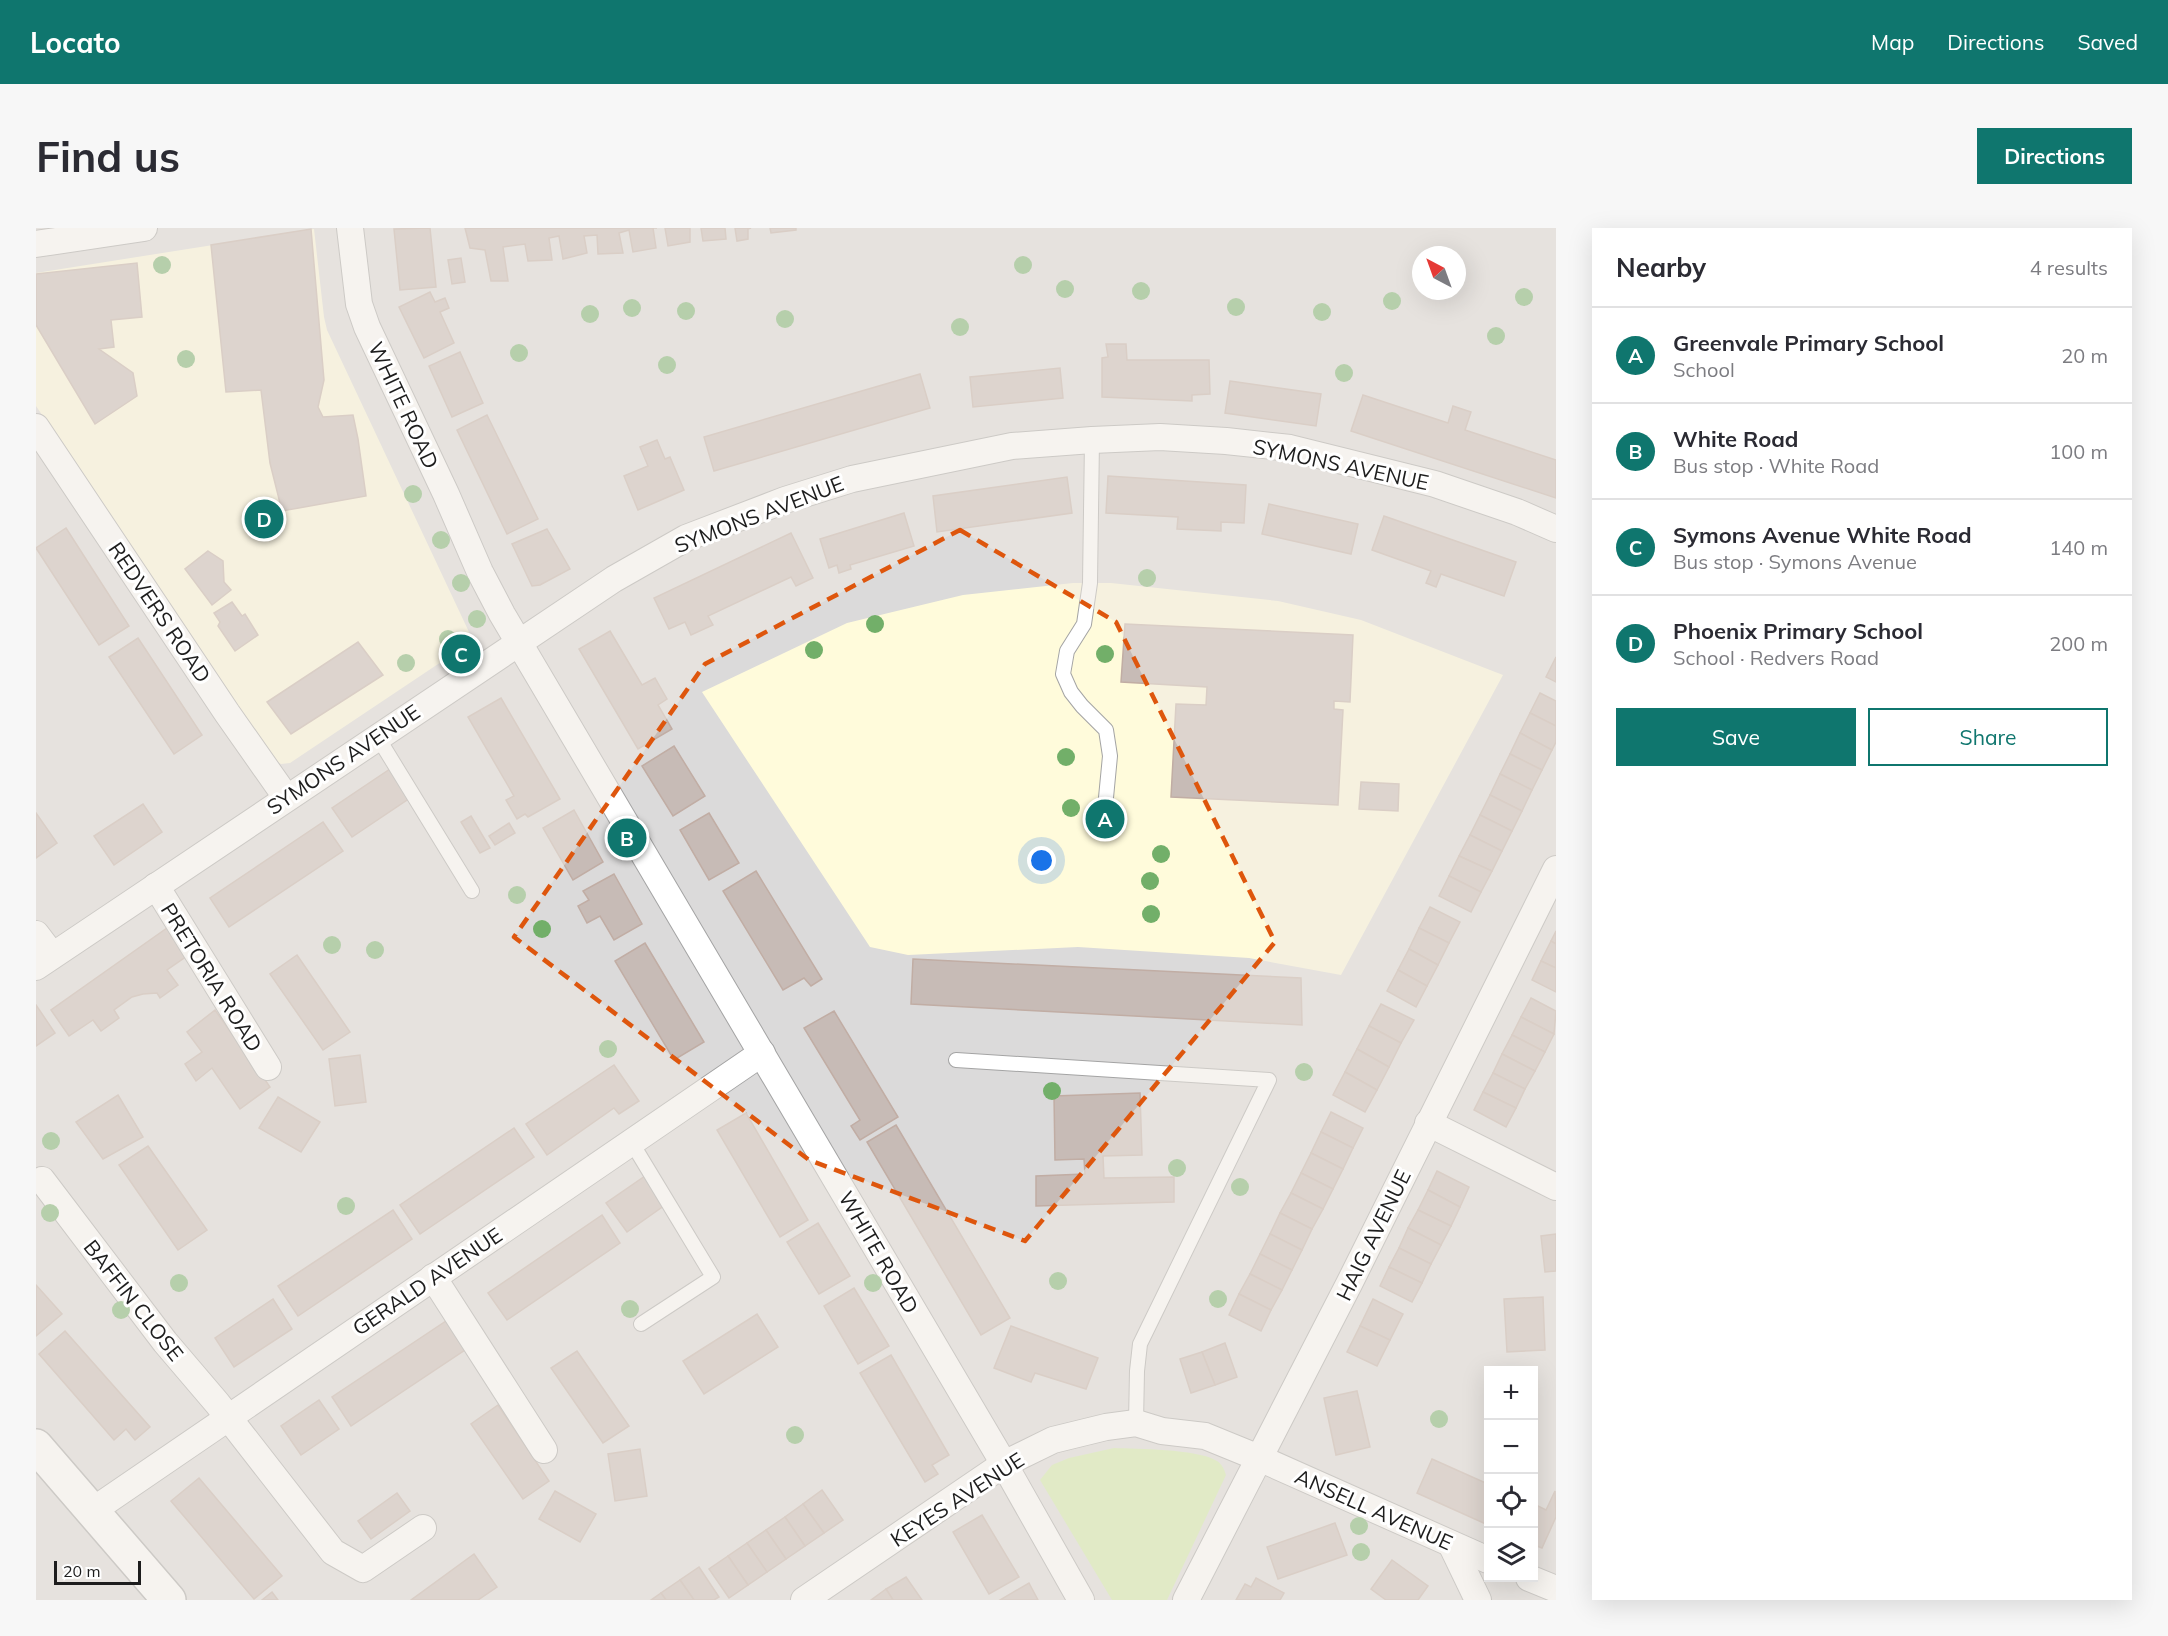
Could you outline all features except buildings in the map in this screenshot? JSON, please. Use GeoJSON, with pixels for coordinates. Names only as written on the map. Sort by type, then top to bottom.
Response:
{"type":"FeatureCollection","features":[{"type":"Feature","properties":{"kind":"street"},"geometry":{"type":"LineString","coordinates":[[36,244],[144,228]]}},
{"type":"Feature","properties":{"kind":"street","name":"WHITE ROAD"},"geometry":{"type":"LineString","coordinates":[[350,228],[359,304],[367,327],[483,578],[502,614],[1004,1464],[1081,1600]]}},
{"type":"Feature","properties":{"kind":"street","name":"REDVERS ROAD"},"geometry":{"type":"LineString","coordinates":[[36,426],[286,797]]}},
{"type":"Feature","properties":{"kind":"street","name":"SYMONS AVENUE"},"geometry":{"type":"LineString","coordinates":[[44,961],[614,579],[686,538],[785,500],[852,479],[1012,446],[1160,438],[1226,441],[1290,448],[1435,484],[1517,512],[1556,529]]}},
{"type":"Feature","properties":{"kind":"street","name":"HAIG AVENUE"},"geometry":{"type":"LineString","coordinates":[[1186,1600],[1260,1458],[1556,869]]}},
{"type":"Feature","properties":{"kind":"street","name":"PRETORIA ROAD"},"geometry":{"type":"LineString","coordinates":[[156,886],[268,1067]]}},
{"type":"Feature","properties":{"kind":"street"},"geometry":{"type":"LineString","coordinates":[[36,934],[44,961]]}},
{"type":"Feature","properties":{"kind":"street","name":"GERALD AVENUE"},"geometry":{"type":"LineString","coordinates":[[92,1511],[762,1053]]}},
{"type":"Feature","properties":{"kind":"street"},"geometry":{"type":"LineString","coordinates":[[1428,1123],[1556,1186]]}},
{"type":"Feature","properties":{"kind":"street","name":"BAFFIN CLOSE"},"geometry":{"type":"LineString","coordinates":[[42,1180],[165,1342],[228,1417],[333,1552],[363,1569],[423,1528]]}},
{"type":"Feature","properties":{"kind":"street"},"geometry":{"type":"LineString","coordinates":[[433,1277],[544,1450]]}},
{"type":"Feature","properties":{"kind":"street","name":"KEYES AVENUE"},"geometry":{"type":"LineString","coordinates":[[804,1600],[1004,1464],[1053,1440],[1106,1427],[1136,1423],[1162,1431],[1205,1436],[1260,1458]]}},
{"type":"Feature","properties":{"kind":"street"},"geometry":{"type":"LineString","coordinates":[[36,1446],[169,1600]]}},
{"type":"Feature","properties":{"kind":"street","name":"ANSELL AVENUE"},"geometry":{"type":"LineString","coordinates":[[1260,1458],[1484,1558]]}},
{"type":"Feature","properties":{"kind":"street"},"geometry":{"type":"LineString","coordinates":[[1451,1544],[1478,1600]]}},
{"type":"Feature","properties":{"kind":"street"},"geometry":{"type":"LineString","coordinates":[[1538,1582],[1556,1589]]}},
{"type":"Feature","properties":{"kind":"lane"},"geometry":{"type":"LineString","coordinates":[[1092,440],[1088,593],[1084,624],[1066,651],[1063,674],[1071,692],[1106,730],[1110,756],[1105,808]]}},
{"type":"Feature","properties":{"kind":"lane"},"geometry":{"type":"LineString","coordinates":[[377,736],[472,891]]}},
{"type":"Feature","properties":{"kind":"lane"},"geometry":{"type":"LineString","coordinates":[[956,1060],[1269,1080],[1140,1344],[1136,1423]]}},
{"type":"Feature","properties":{"kind":"lane"},"geometry":{"type":"LineString","coordinates":[[632,1143],[714,1277],[640,1324]]}},
{"type":"Feature","properties":{"kind":"highlighted area"},"geometry":{"type":"Polygon","coordinates":[[[960,530],[1116,622],[1275,942],[1025,1241],[809,1160],[514,937],[705,664],[960,530]]]}},
{"type":"Feature","properties":{"kind":"shaded area"},"geometry":{"type":"Polygon","coordinates":[[[36,228],[1556,228],[1556,1600],[36,1600],[36,228]]]}},
{"type":"Feature","properties":{"kind":"shaded area"},"geometry":{"type":"Polygon","coordinates":[[[314,229],[327,330],[469,632],[468,641],[462,648],[290,763],[281,764],[274,760],[36,406],[36,273],[314,229]]]}},
{"type":"Feature","properties":{"kind":"shaded area"},"geometry":{"type":"Polygon","coordinates":[[[1073,583],[1111,583],[1278,601],[1361,620],[1503,675],[1341,975],[1249,958],[1078,947],[908,955],[870,947],[702,692],[847,623],[963,595],[1073,583]]]}},
{"type":"Feature","properties":{"kind":"green space"},"geometry":{"type":"Polygon","coordinates":[[[1114,1448],[1166,1450],[1206,1456],[1217,1461],[1226,1475],[1167,1600],[1112,1600],[1040,1480],[1052,1465],[1069,1458],[1114,1448]]]}},
{"type":"Feature","properties":{"kind":"place","name":"Phoenix Primary School"},"geometry":{"type":"Point","coordinates":[264,519]}},
{"type":"Feature","properties":{"kind":"place","name":"Symons Avenue White Road"},"geometry":{"type":"Point","coordinates":[461,654]}},
{"type":"Feature","properties":{"kind":"place","name":"Greenvale Primary School"},"geometry":{"type":"Point","coordinates":[1105,819]}},
{"type":"Feature","properties":{"kind":"place","name":"White Road"},"geometry":{"type":"Point","coordinates":[627,838]}}]}
